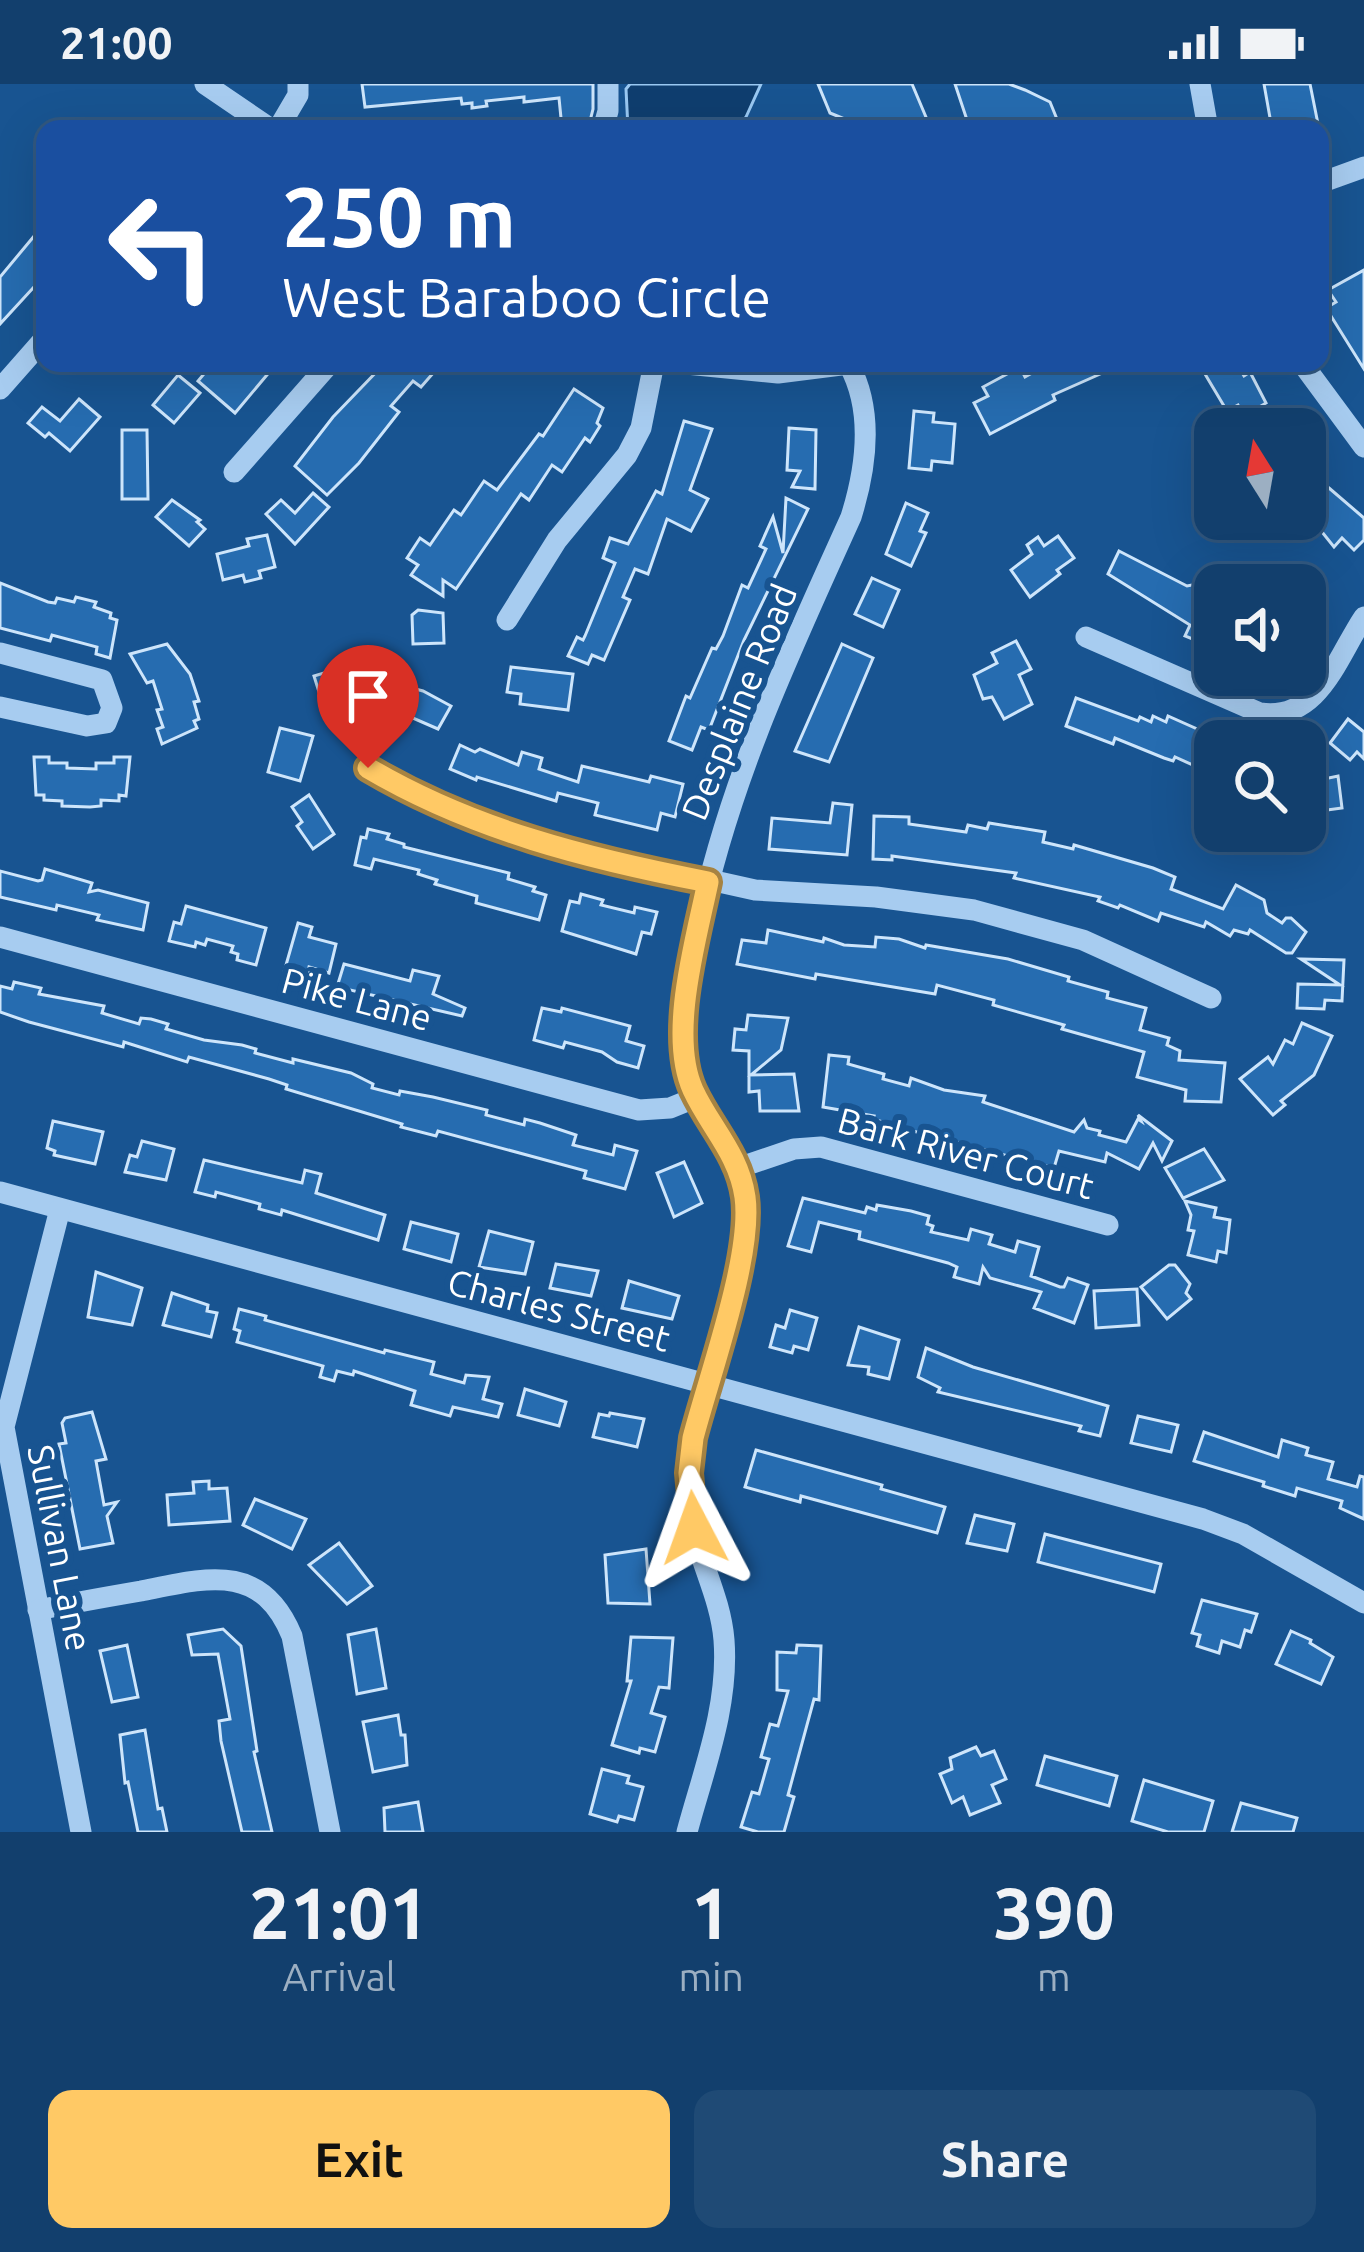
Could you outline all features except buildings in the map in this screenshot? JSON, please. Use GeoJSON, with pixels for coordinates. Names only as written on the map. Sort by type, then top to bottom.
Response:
{"type":"FeatureCollection","features":[{"type":"Feature","properties":{"kind":"street"},"geometry":{"type":"LineString","coordinates":[[205,84],[260,120]]}},
{"type":"Feature","properties":{"kind":"street"},"geometry":{"type":"LineString","coordinates":[[280,120],[298,95],[298,84]]}},
{"type":"Feature","properties":{"kind":"street"},"geometry":{"type":"LineString","coordinates":[[606,120],[608,84]]}},
{"type":"Feature","properties":{"kind":"street"},"geometry":{"type":"LineString","coordinates":[[1200,84],[1206,120]]}},
{"type":"Feature","properties":{"kind":"street"},"geometry":{"type":"LineString","coordinates":[[237,120],[245,111]]}},
{"type":"Feature","properties":{"kind":"street"},"geometry":{"type":"LineString","coordinates":[[1329,180],[1364,167]]}},
{"type":"Feature","properties":{"kind":"street"},"geometry":{"type":"LineString","coordinates":[[0,389],[36,348]]}},
{"type":"Feature","properties":{"kind":"street"},"geometry":{"type":"LineString","coordinates":[[234,472],[322,372]]}},
{"type":"Feature","properties":{"kind":"street"},"geometry":{"type":"LineString","coordinates":[[507,620],[557,539],[627,455],[641,428],[652,372]]}},
{"type":"Feature","properties":{"kind":"street","name":"Desplaine Road"},"geometry":{"type":"LineString","coordinates":[[686,1832],[716,1726],[725,1670],[717,1599],[701,1556],[690,1499],[693,1438],[742,1252],[745,1197],[726,1141],[697,1097],[684,1063],[687,997],[708,882],[736,786],[861,485],[865,427],[855,372]]}},
{"type":"Feature","properties":{"kind":"street"},"geometry":{"type":"LineString","coordinates":[[1309,372],[1364,447]]}},
{"type":"Feature","properties":{"kind":"street"},"geometry":{"type":"LineString","coordinates":[[1086,637],[1273,716],[1308,703],[1364,617]]}},
{"type":"Feature","properties":{"kind":"street"},"geometry":{"type":"LineString","coordinates":[[0,653],[102,680],[112,708],[106,723],[87,726],[0,707]]}},
{"type":"Feature","properties":{"kind":"street"},"geometry":{"type":"LineString","coordinates":[[368,768],[409,792],[496,830],[708,882],[932,903],[992,914],[1083,940],[1211,998]]}},
{"type":"Feature","properties":{"kind":"street","name":"Pike Lane"},"geometry":{"type":"LineString","coordinates":[[0,937],[639,1110],[670,1108],[697,1097]]}},
{"type":"Feature","properties":{"kind":"street","name":"Bark River Court"},"geometry":{"type":"LineString","coordinates":[[738,1168],[794,1149],[821,1148],[1108,1225]]}},
{"type":"Feature","properties":{"kind":"street","name":"Charles Street"},"geometry":{"type":"LineString","coordinates":[[0,1192],[1203,1519],[1243,1534],[1364,1603]]}},
{"type":"Feature","properties":{"kind":"street","name":"Sullivan Lane"},"geometry":{"type":"LineString","coordinates":[[60,1209],[4,1426],[80,1832]]}},
{"type":"Feature","properties":{"kind":"street"},"geometry":{"type":"LineString","coordinates":[[38,1610],[209,1578],[245,1583],[262,1593],[285,1618],[292,1636],[330,1832]]}},
{"type":"Feature","properties":{"kind":"water"},"geometry":{"type":"Polygon","coordinates":[[[630,84],[761,84],[743,120],[628,120],[626,89],[630,84]]]}},
{"type":"Feature","properties":{"kind":"route"},"geometry":{"type":"LineString","coordinates":[[368,768],[452,813],[496,830],[708,882],[692,958],[684,1063],[697,1097],[738,1168],[746,1225],[693,1438],[689,1473],[694,1528]]}}]}
